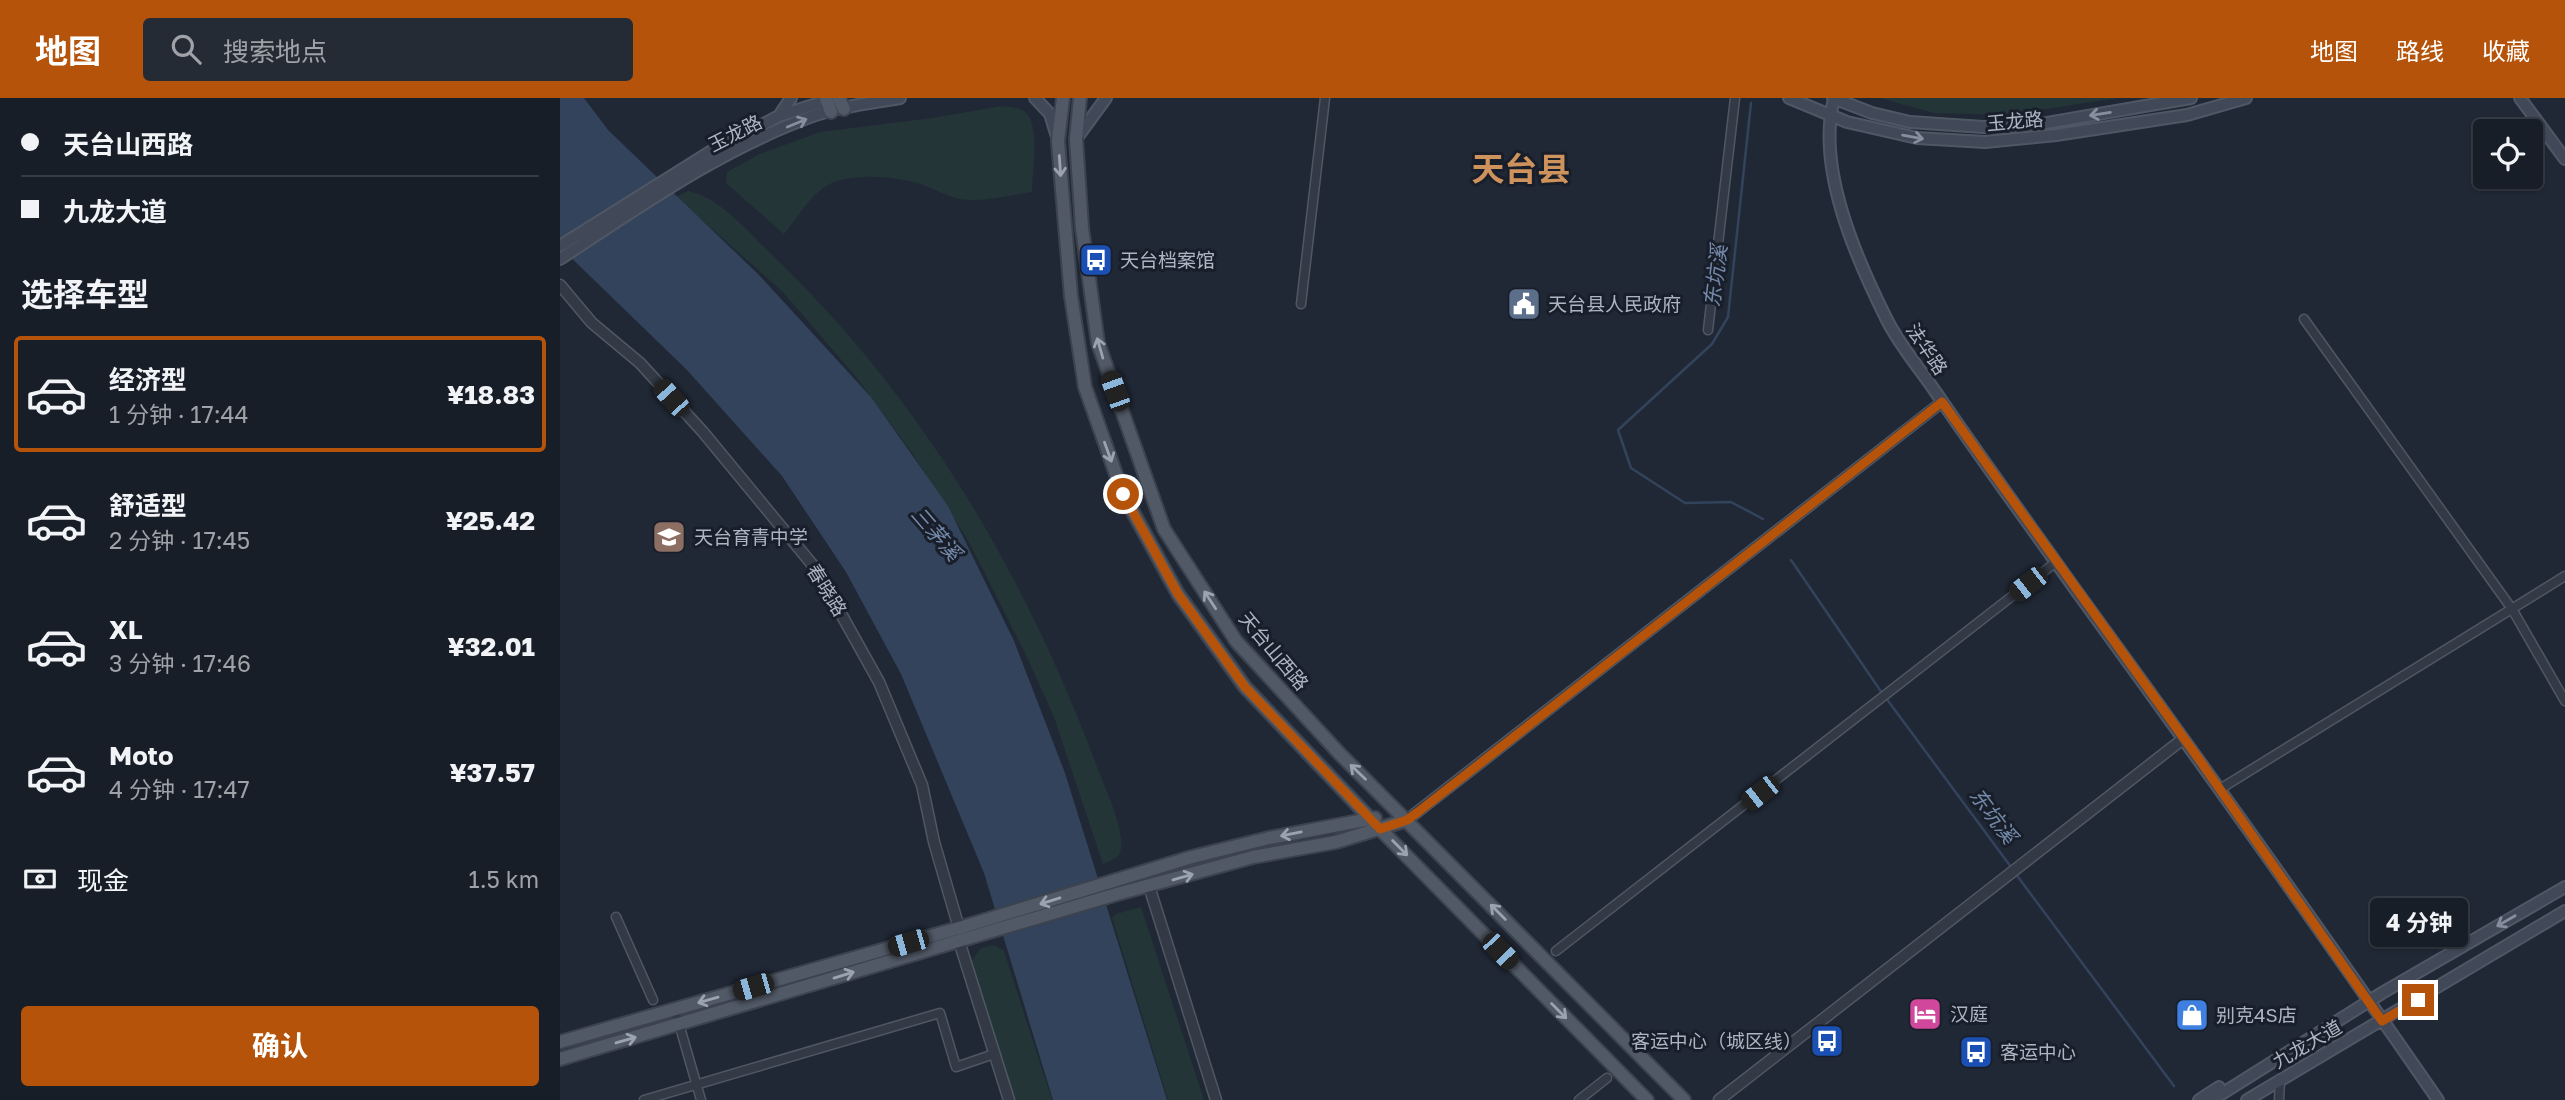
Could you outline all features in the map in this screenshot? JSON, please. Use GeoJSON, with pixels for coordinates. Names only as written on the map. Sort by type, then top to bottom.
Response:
{"type":"FeatureCollection","features":[{"type":"Feature","properties":{"kind":"main road"},"geometry":{"type":"LineString","coordinates":[[779,116],[791,98]]}},
{"type":"Feature","properties":{"kind":"main road","name":"玉龙路"},"geometry":{"type":"LineString","coordinates":[[666,184],[710,152],[779,116],[834,102],[900,98]]}},
{"type":"Feature","properties":{"kind":"main road"},"geometry":{"type":"LineString","coordinates":[[1035,98],[1050,114],[1058,141]]}},
{"type":"Feature","properties":{"kind":"main road"},"geometry":{"type":"LineString","coordinates":[[1063,98],[1058,141],[1071,296],[1085,387],[1123,494],[1178,594],[1253,695],[1380,829],[1647,1100]]}},
{"type":"Feature","properties":{"kind":"main road","name":"天台山西路"},"geometry":{"type":"LineString","coordinates":[[1080,98],[1076,139],[1082,228],[1098,342],[1164,529],[1236,641],[1339,753],[1684,1100]]}},
{"type":"Feature","properties":{"kind":"main road"},"geometry":{"type":"LineString","coordinates":[[1076,139],[1106,98]]}},
{"type":"Feature","properties":{"kind":"main road","name":"玉龙路"},"geometry":{"type":"LineString","coordinates":[[1789,98],[1847,122],[1917,138],[1986,142],[2056,135],[2187,115],[2246,98]]}},
{"type":"Feature","properties":{"kind":"main road","name":"玉龙路"},"geometry":{"type":"LineString","coordinates":[[1834,98],[1872,113],[1910,122],[1983,127],[2029,126],[2191,98]]}},
{"type":"Feature","properties":{"kind":"main road","name":"法华路"},"geometry":{"type":"LineString","coordinates":[[1834,98],[1830,115],[1830,162],[1838,197],[1861,263],[1889,323],[1942,402],[2220,789],[2438,1100]]}},
{"type":"Feature","properties":{"kind":"main road"},"geometry":{"type":"LineString","coordinates":[[2520,98],[2565,159]]}},
{"type":"Feature","properties":{"kind":"main road","name":"玉龙路"},"geometry":{"type":"LineString","coordinates":[[666,184],[760,138],[818,115],[834,102]]}},
{"type":"Feature","properties":{"kind":"main road"},"geometry":{"type":"LineString","coordinates":[[560,246],[666,184]]}},
{"type":"Feature","properties":{"kind":"main road"},"geometry":{"type":"LineString","coordinates":[[560,258],[666,184]]}},
{"type":"Feature","properties":{"kind":"main road"},"geometry":{"type":"LineString","coordinates":[[1147,537],[1164,529]]}},
{"type":"Feature","properties":{"kind":"main road"},"geometry":{"type":"LineString","coordinates":[[1253,695],[1271,679]]}},
{"type":"Feature","properties":{"kind":"main road"},"geometry":{"type":"LineString","coordinates":[[560,1042],[988,926],[1116,888],[1192,857],[1370,817],[1407,820]]}},
{"type":"Feature","properties":{"kind":"main road"},"geometry":{"type":"LineString","coordinates":[[1116,888],[1149,886],[1253,857],[1336,842],[1407,820]]}},
{"type":"Feature","properties":{"kind":"main road","name":"九龙大道"},"geometry":{"type":"LineString","coordinates":[[2290,1050],[2565,887]]}},
{"type":"Feature","properties":{"kind":"main road","name":"九龙大道"},"geometry":{"type":"LineString","coordinates":[[2247,1100],[2565,911]]}},
{"type":"Feature","properties":{"kind":"main road"},"geometry":{"type":"LineString","coordinates":[[560,1059],[680,1024],[959,934]]}},
{"type":"Feature","properties":{"kind":"main road"},"geometry":{"type":"LineString","coordinates":[[2199,1100],[2290,1050]]}},
{"type":"Feature","properties":{"kind":"main road"},"geometry":{"type":"LineString","coordinates":[[2212,1100],[2290,1050]]}},
{"type":"Feature","properties":{"kind":"main road"},"geometry":{"type":"LineString","coordinates":[[2241,1100],[2280,1079]]}},
{"type":"Feature","properties":{"kind":"street"},"geometry":{"type":"LineString","coordinates":[[1301,304],[1325,98]]}},
{"type":"Feature","properties":{"kind":"street"},"geometry":{"type":"LineString","coordinates":[[1708,330],[1735,98]]}},
{"type":"Feature","properties":{"kind":"street","name":"春晓路"},"geometry":{"type":"LineString","coordinates":[[560,285],[592,323],[640,363],[703,432],[816,569],[830,592],[879,682],[922,785],[959,934],[1009,1100]]}},
{"type":"Feature","properties":{"kind":"street"},"geometry":{"type":"LineString","coordinates":[[2304,319],[2512,609],[2565,701]]}},
{"type":"Feature","properties":{"kind":"street"},"geometry":{"type":"LineString","coordinates":[[1407,820],[1942,402]]}},
{"type":"Feature","properties":{"kind":"street"},"geometry":{"type":"LineString","coordinates":[[1556,951],[2056,562]]}},
{"type":"Feature","properties":{"kind":"street"},"geometry":{"type":"LineString","coordinates":[[2220,789],[2565,576]]}},
{"type":"Feature","properties":{"kind":"street"},"geometry":{"type":"LineString","coordinates":[[1718,1100],[2183,739]]}},
{"type":"Feature","properties":{"kind":"street"},"geometry":{"type":"LineString","coordinates":[[1149,886],[1216,1100]]}},
{"type":"Feature","properties":{"kind":"street"},"geometry":{"type":"LineString","coordinates":[[616,917],[653,1000]]}},
{"type":"Feature","properties":{"kind":"street"},"geometry":{"type":"LineString","coordinates":[[675,1010],[701,1100]]}},
{"type":"Feature","properties":{"kind":"street"},"geometry":{"type":"LineString","coordinates":[[644,1100],[940,1013],[956,1067],[994,1054]]}},
{"type":"Feature","properties":{"kind":"street"},"geometry":{"type":"LineString","coordinates":[[1579,1100],[1607,1079]]}},
{"type":"Feature","properties":{"kind":"street"},"geometry":{"type":"LineString","coordinates":[[2279,1100],[2280,1079]]}},
{"type":"Feature","properties":{"kind":"shaded area"},"geometry":{"type":"Polygon","coordinates":[[[1880,98],[2118,98],[2006,115],[1934,113],[1880,98]]]}},
{"type":"Feature","properties":{"kind":"shaded area"},"geometry":{"type":"Polygon","coordinates":[[[1002,106],[1024,111],[1029,117],[1034,136],[1032,192],[984,200],[965,200],[921,184],[898,179],[856,177],[831,183],[822,189],[784,234],[726,183],[727,172],[760,154],[820,132],[1002,106]]]}},
{"type":"Feature","properties":{"kind":"shaded area"},"geometry":{"type":"Polygon","coordinates":[[[688,191],[712,201],[733,216],[825,309],[875,367],[921,428],[963,491],[1002,557],[1037,625],[1068,695],[1118,822],[1121,844],[1120,852],[1115,858],[1103,864],[1054,717],[969,542],[912,453],[857,378],[782,291],[676,197],[688,191]]]}},
{"type":"Feature","properties":{"kind":"shaded area"},"geometry":{"type":"Polygon","coordinates":[[[1141,907],[1204,1100],[1168,1100],[1112,918],[1116,914],[1141,907]]]}},
{"type":"Feature","properties":{"kind":"shaded area"},"geometry":{"type":"Polygon","coordinates":[[[994,945],[1004,951],[1052,1100],[1013,1100],[971,962],[981,948],[994,945]]]}},
{"type":"Feature","properties":{"kind":"water","name":"三茅溪"},"geometry":{"type":"Polygon","coordinates":[[[560,98],[584,98],[608,130],[758,274],[871,397],[948,506],[1014,641],[1065,773],[1167,1100],[1053,1100],[984,873],[901,674],[846,572],[782,476],[687,370],[560,247],[560,98]]]}},
{"type":"Feature","properties":{"kind":"waterway","name":"东坑溪"},"geometry":{"type":"LineString","coordinates":[[1751,103],[1728,317],[1712,344],[1618,430],[1631,468],[1685,503],[1731,502],[1763,519]]}},
{"type":"Feature","properties":{"kind":"waterway","name":"东坑溪"},"geometry":{"type":"LineString","coordinates":[[1791,560],[1882,693]]}},
{"type":"Feature","properties":{"kind":"waterway","name":"东坑溪"},"geometry":{"type":"LineString","coordinates":[[1886,698],[2011,867]]}},
{"type":"Feature","properties":{"kind":"waterway","name":"东坑溪"},"geometry":{"type":"LineString","coordinates":[[2015,873],[2174,1086]]}},
{"type":"Feature","properties":{"kind":"place","name":"天台档案馆"},"geometry":{"type":"Point","coordinates":[1096,260]}},
{"type":"Feature","properties":{"kind":"place","name":"天台县人民政府"},"geometry":{"type":"Point","coordinates":[1524,304]}},
{"type":"Feature","properties":{"kind":"place","name":"天台育青中学"},"geometry":{"type":"Point","coordinates":[669,537]}},
{"type":"Feature","properties":{"kind":"place","name":"汉庭"},"geometry":{"type":"Point","coordinates":[1925,1014]}},
{"type":"Feature","properties":{"kind":"place","name":"别克4S店"},"geometry":{"type":"Point","coordinates":[2192,1015]}},
{"type":"Feature","properties":{"kind":"place","name":"客运中心（城区线）"},"geometry":{"type":"Point","coordinates":[1827,1041]}},
{"type":"Feature","properties":{"kind":"place","name":"客运中心"},"geometry":{"type":"Point","coordinates":[1976,1052]}},
{"type":"Feature","properties":{"kind":"district","name":"天台县"},"geometry":{"type":"Point","coordinates":[1521,169]}},
{"type":"Feature","properties":{"kind":"route"},"geometry":{"type":"LineString","coordinates":[[1123,494],[1178,594],[1245,687],[1380,829],[1407,820],[1418,812],[1942,402],[2196,755],[2382,1021],[2418,1000]]}}]}
